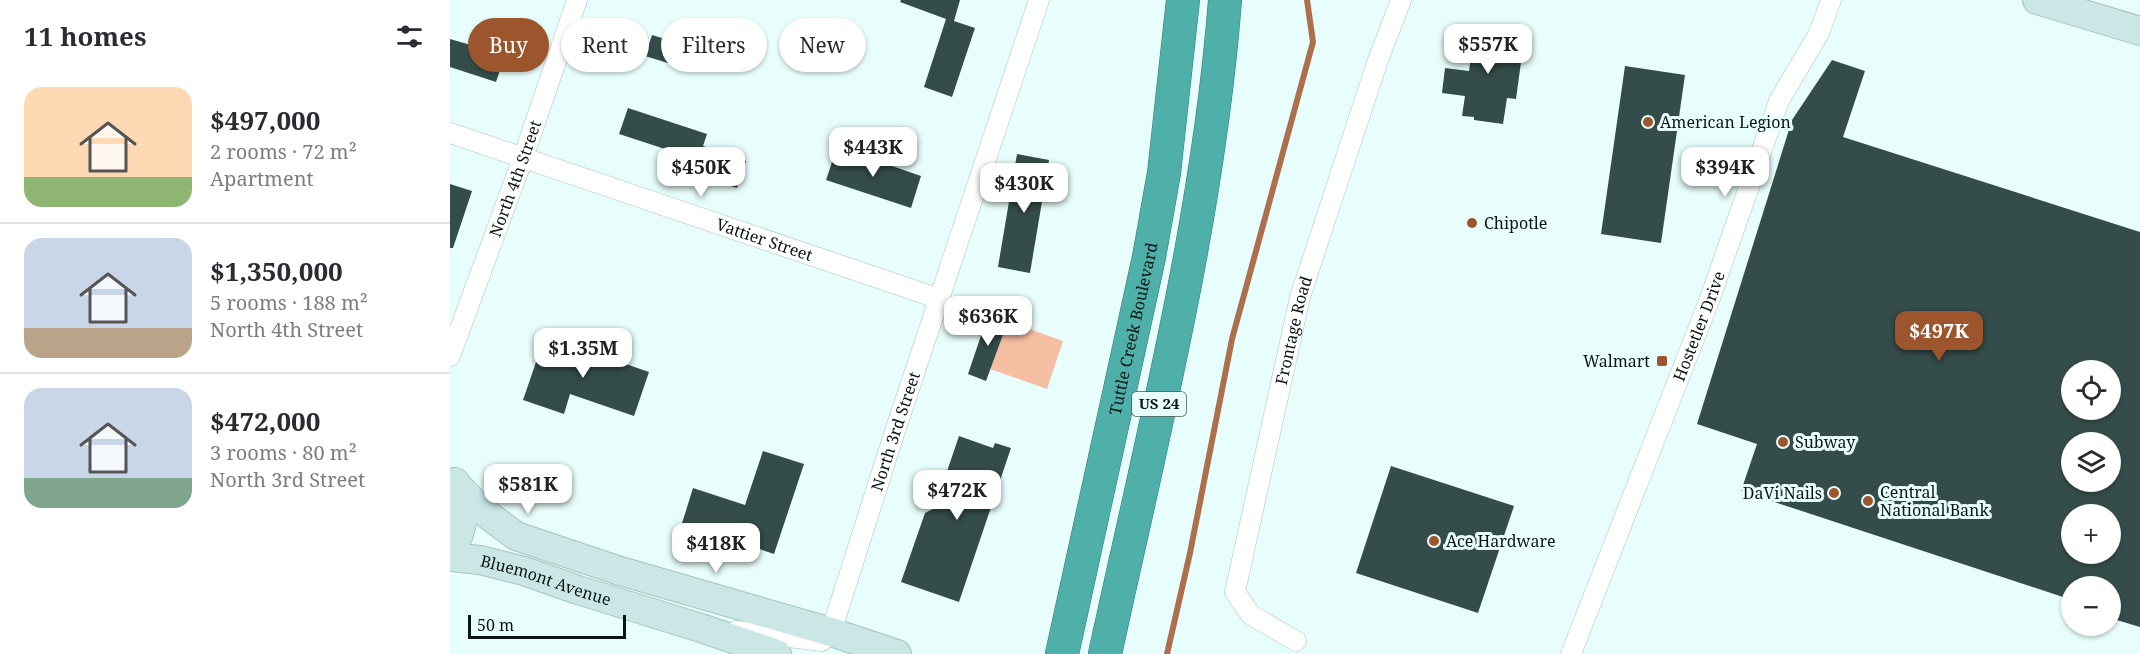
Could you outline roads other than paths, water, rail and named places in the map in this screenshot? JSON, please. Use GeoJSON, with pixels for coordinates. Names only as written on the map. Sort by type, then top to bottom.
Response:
{"type":"FeatureCollection","features":[{"type":"Feature","properties":{"kind":"highway","name":"Tuttle Creek Boulevard"},"geometry":{"type":"LineString","coordinates":[[1062,654],[1151,246],[1164,173],[1183,0]]}},
{"type":"Feature","properties":{"kind":"highway","name":"US 24"},"geometry":{"type":"LineString","coordinates":[[1105,654],[1202,199],[1215,109],[1225,0]]}},
{"type":"Feature","properties":{"kind":"main road"},"geometry":{"type":"LineString","coordinates":[[2037,0],[2086,7],[2140,31]]}},
{"type":"Feature","properties":{"kind":"main road"},"geometry":{"type":"LineString","coordinates":[[450,551],[460,531],[463,516],[462,503],[454,480]]}},
{"type":"Feature","properties":{"kind":"main road","name":"Bluemont Avenue"},"geometry":{"type":"LineString","coordinates":[[454,480],[480,509],[516,536],[617,570],[831,632],[897,654]]}},
{"type":"Feature","properties":{"kind":"main road","name":"Bluemont Avenue"},"geometry":{"type":"LineString","coordinates":[[450,557],[480,560],[524,571],[777,654]]}},
{"type":"Feature","properties":{"kind":"street","name":"North 4th Street"},"geometry":{"type":"LineString","coordinates":[[450,356],[523,158],[577,0]]}},
{"type":"Feature","properties":{"kind":"street","name":"North 3rd Street"},"geometry":{"type":"LineString","coordinates":[[831,632],[895,431],[1039,0]]}},
{"type":"Feature","properties":{"kind":"street","name":"Frontage Road"},"geometry":{"type":"LineString","coordinates":[[1296,641],[1251,615],[1235,592],[1300,297],[1377,63],[1401,0]]}},
{"type":"Feature","properties":{"kind":"street","name":"Hostetler Drive"},"geometry":{"type":"LineString","coordinates":[[1571,654],[1709,301],[1779,101],[1819,33],[1831,0]]}},
{"type":"Feature","properties":{"kind":"street","name":"Vattier Street"},"geometry":{"type":"LineString","coordinates":[[450,133],[940,299]]}},
{"type":"Feature","properties":{"kind":"street"},"geometry":{"type":"LineString","coordinates":[[700,628],[822,641],[831,632]]}},
{"type":"Feature","properties":{"kind":"waterway"},"geometry":{"type":"LineString","coordinates":[[1167,654],[1190,553],[1232,339],[1313,42],[1307,0]]}},
{"type":"Feature","properties":{"kind":"place","name":"American Legion"},"geometry":{"type":"Point","coordinates":[1648,122]}},
{"type":"Feature","properties":{"kind":"place","name":"Chipotle"},"geometry":{"type":"Point","coordinates":[1472,223]}},
{"type":"Feature","properties":{"kind":"place","name":"Walmart"},"geometry":{"type":"Point","coordinates":[1662,361]}},
{"type":"Feature","properties":{"kind":"place","name":"Subway"},"geometry":{"type":"Point","coordinates":[1783,442]}},
{"type":"Feature","properties":{"kind":"place","name":"DaVi Nails"},"geometry":{"type":"Point","coordinates":[1834,493]}},
{"type":"Feature","properties":{"kind":"place","name":"Central National Bank"},"geometry":{"type":"Point","coordinates":[1868,501]}},
{"type":"Feature","properties":{"kind":"place","name":"Ace Hardware"},"geometry":{"type":"Point","coordinates":[1434,541]}}]}
